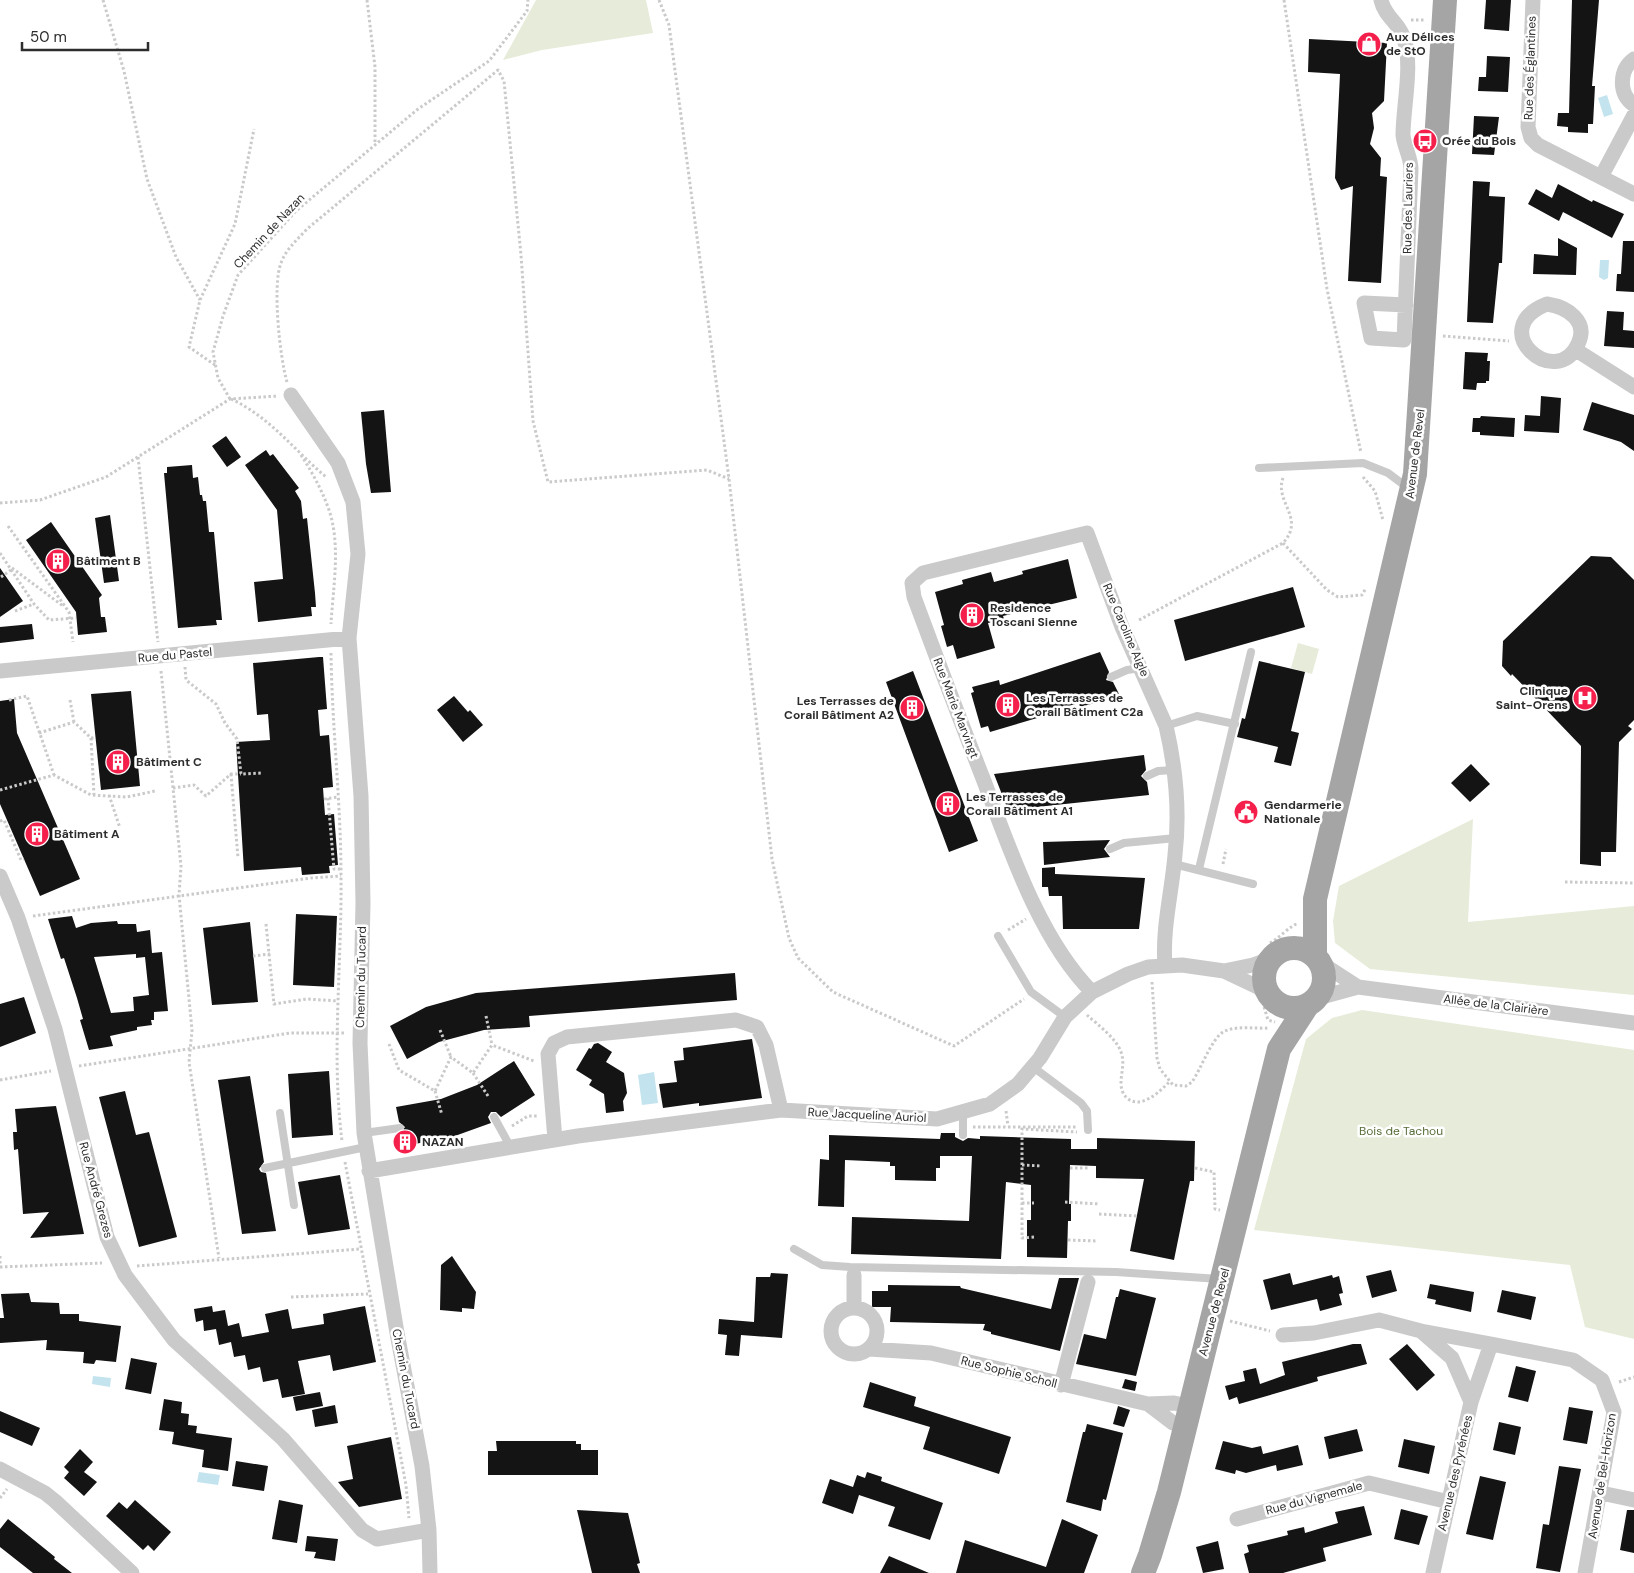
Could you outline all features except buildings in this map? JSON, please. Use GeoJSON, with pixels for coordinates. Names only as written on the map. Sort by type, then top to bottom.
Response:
{"type":"FeatureCollection","features":[{"type":"Feature","properties":{"kind":"main road","name":"Avenue de Revel"},"geometry":{"type":"LineString","coordinates":[[1318,960],[1315,899],[1412,492],[1419,433],[1445,0]]}},
{"type":"Feature","properties":{"kind":"main road","name":"Avenue de Revel"},"geometry":{"type":"LineString","coordinates":[[1276,955],[1315,899]]}},
{"type":"Feature","properties":{"kind":"main road"},"geometry":{"type":"LineString","coordinates":[[1295,948],[1310,952],[1318,960],[1324,970],[1324,984],[1312,1002],[1289,1008],[1270,996],[1264,974],[1276,955],[1295,948]]}},
{"type":"Feature","properties":{"kind":"main road","name":"Avenue de Revel"},"geometry":{"type":"LineString","coordinates":[[1143,1573],[1169,1492],[1223,1279],[1274,1039],[1270,996]]}},
{"type":"Feature","properties":{"kind":"main road","name":"Avenue de Revel"},"geometry":{"type":"LineString","coordinates":[[1274,1039],[1312,1002]]}},
{"type":"Feature","properties":{"kind":"street","name":"Rue des Lauriers"},"geometry":{"type":"LineString","coordinates":[[1381,0],[1382,8],[1404,37],[1407,53],[1403,135],[1404,148],[1411,161],[1406,305]]}},
{"type":"Feature","properties":{"kind":"street","name":"Rue des Églantines"},"geometry":{"type":"LineString","coordinates":[[1533,0],[1528,127],[1531,138],[1538,145],[1634,194]]}},
{"type":"Feature","properties":{"kind":"street"},"geometry":{"type":"LineString","coordinates":[[1634,59],[1625,69],[1622,86],[1625,95],[1634,105]]}},
{"type":"Feature","properties":{"kind":"street"},"geometry":{"type":"LineString","coordinates":[[1601,177],[1634,115]]}},
{"type":"Feature","properties":{"kind":"street"},"geometry":{"type":"LineString","coordinates":[[1547,304],[1558,306],[1570,312],[1578,321],[1581,330],[1576,350],[1567,357],[1554,361],[1541,360],[1530,352],[1522,340],[1522,330],[1527,318],[1536,309],[1547,304]]}},
{"type":"Feature","properties":{"kind":"street"},"geometry":{"type":"LineString","coordinates":[[1576,350],[1634,387]]}},
{"type":"Feature","properties":{"kind":"street","name":"Chemin du Tucard"},"geometry":{"type":"LineString","coordinates":[[291,395],[338,464],[353,502],[358,554],[350,638],[361,796],[363,903],[360,1043],[365,1140],[422,1466],[429,1530],[430,1573]]}},
{"type":"Feature","properties":{"kind":"street","name":"Rue Caroline Aigle"},"geometry":{"type":"LineString","coordinates":[[1087,533],[1122,626],[1166,726],[1174,770],[1178,797],[1174,864],[1164,945],[1165,965]]}},
{"type":"Feature","properties":{"kind":"street","name":"Rue Marie Marvingt"},"geometry":{"type":"LineString","coordinates":[[1087,533],[923,573],[912,583],[914,597],[981,774],[1038,913],[1077,977],[1092,992]]}},
{"type":"Feature","properties":{"kind":"street","name":"Rue du Pastel"},"geometry":{"type":"LineString","coordinates":[[0,671],[350,638]]}},
{"type":"Feature","properties":{"kind":"street","name":"Rue André Grezes"},"geometry":{"type":"LineString","coordinates":[[0,876],[18,918],[55,1029],[107,1236],[122,1268],[174,1340],[283,1439],[362,1530],[377,1539],[429,1530]]}},
{"type":"Feature","properties":{"kind":"street","name":"Rue Jacqueline Auriol"},"geometry":{"type":"LineString","coordinates":[[369,1171],[555,1140],[781,1110],[937,1119],[963,1125],[1018,1084],[1033,1067],[1066,1017],[1092,992],[1108,983],[1148,967],[1182,965],[1224,971],[1253,965],[1276,955]]}},
{"type":"Feature","properties":{"kind":"street","name":"Allée de la Clairière"},"geometry":{"type":"LineString","coordinates":[[1318,960],[1358,987]]}},
{"type":"Feature","properties":{"kind":"street","name":"Rue Jacqueline Auriol"},"geometry":{"type":"LineString","coordinates":[[1224,971],[1270,996]]}},
{"type":"Feature","properties":{"kind":"street","name":"Allée de la Clairière"},"geometry":{"type":"LineString","coordinates":[[1312,1002],[1358,987],[1634,1023]]}},
{"type":"Feature","properties":{"kind":"street"},"geometry":{"type":"LineString","coordinates":[[555,1140],[548,1054],[554,1043],[567,1037],[736,1020],[757,1027],[766,1046],[781,1110]]}},
{"type":"Feature","properties":{"kind":"street"},"geometry":{"type":"LineString","coordinates":[[854,1275],[854,1308],[867,1312],[876,1323],[876,1338],[869,1349]]}},
{"type":"Feature","properties":{"kind":"street"},"geometry":{"type":"LineString","coordinates":[[1061,1384],[1088,1282]]}},
{"type":"Feature","properties":{"kind":"street","name":"Rue Sophie Scholl"},"geometry":{"type":"LineString","coordinates":[[854,1308],[846,1309],[834,1319],[831,1335],[834,1342],[846,1352],[861,1353],[869,1349],[931,1353],[1148,1404],[1174,1403],[1187,1416],[1173,1423],[1148,1404]]}},
{"type":"Feature","properties":{"kind":"street","name":"Avenue des Pyrénées"},"geometry":{"type":"LineString","coordinates":[[1283,1335],[1314,1333],[1379,1320],[1491,1344]]}},
{"type":"Feature","properties":{"kind":"street","name":"Avenue des Pyrénées"},"geometry":{"type":"LineString","coordinates":[[1421,1330],[1452,1358],[1472,1402],[1433,1573]]}},
{"type":"Feature","properties":{"kind":"street"},"geometry":{"type":"LineString","coordinates":[[1472,1402],[1491,1344]]}},
{"type":"Feature","properties":{"kind":"street","name":"Avenue de Bel-Horizon"},"geometry":{"type":"LineString","coordinates":[[1491,1344],[1573,1360],[1602,1380],[1614,1412],[1601,1493],[1585,1573]]}},
{"type":"Feature","properties":{"kind":"street"},"geometry":{"type":"LineString","coordinates":[[0,1469],[50,1497],[132,1573]]}},
{"type":"Feature","properties":{"kind":"street","name":"Rue du Vignemale"},"geometry":{"type":"LineString","coordinates":[[1237,1519],[1369,1483],[1449,1502]]}},
{"type":"Feature","properties":{"kind":"street"},"geometry":{"type":"LineString","coordinates":[[1601,1493],[1634,1500]]}},
{"type":"Feature","properties":{"kind":"lane"},"geometry":{"type":"LineString","coordinates":[[1259,468],[1363,462],[1388,473],[1412,492]]}},
{"type":"Feature","properties":{"kind":"lane"},"geometry":{"type":"LineString","coordinates":[[1199,869],[1251,652]]}},
{"type":"Feature","properties":{"kind":"lane"},"geometry":{"type":"LineString","coordinates":[[1111,677],[1127,670],[1141,668]]}},
{"type":"Feature","properties":{"kind":"lane"},"geometry":{"type":"LineString","coordinates":[[1166,726],[1197,716],[1235,724]]}},
{"type":"Feature","properties":{"kind":"lane"},"geometry":{"type":"LineString","coordinates":[[1147,776],[1158,771],[1174,770]]}},
{"type":"Feature","properties":{"kind":"lane"},"geometry":{"type":"LineString","coordinates":[[1110,849],[1124,843],[1176,838]]}},
{"type":"Feature","properties":{"kind":"lane"},"geometry":{"type":"LineString","coordinates":[[1174,864],[1253,884]]}},
{"type":"Feature","properties":{"kind":"lane"},"geometry":{"type":"LineString","coordinates":[[998,936],[1032,993],[1066,1017]]}},
{"type":"Feature","properties":{"kind":"lane"},"geometry":{"type":"LineString","coordinates":[[1033,1067],[1081,1103],[1087,1111],[1088,1129]]}},
{"type":"Feature","properties":{"kind":"lane"},"geometry":{"type":"LineString","coordinates":[[280,1113],[294,1205]]}},
{"type":"Feature","properties":{"kind":"lane"},"geometry":{"type":"LineString","coordinates":[[494,1118],[511,1148]]}},
{"type":"Feature","properties":{"kind":"lane"},"geometry":{"type":"LineString","coordinates":[[265,1168],[287,1164],[400,1128]]}},
{"type":"Feature","properties":{"kind":"lane"},"geometry":{"type":"LineString","coordinates":[[794,1249],[822,1265],[850,1267],[1116,1272],[1223,1279]]}},
{"type":"Feature","properties":{"kind":"path"},"geometry":{"type":"LineString","coordinates":[[103,0],[124,71],[148,179],[176,257],[200,300]]}},
{"type":"Feature","properties":{"kind":"path"},"geometry":{"type":"LineString","coordinates":[[367,0],[375,67],[376,145]]}},
{"type":"Feature","properties":{"kind":"path","name":"Chemin de Nazan"},"geometry":{"type":"LineString","coordinates":[[230,399],[218,378],[213,352],[223,316],[238,275],[296,211],[418,109],[489,61],[527,11],[528,0]]}},
{"type":"Feature","properties":{"kind":"path"},"geometry":{"type":"LineString","coordinates":[[659,0],[669,25],[729,480],[772,859],[789,938],[798,958],[833,992],[954,1046],[1032,993]]}},
{"type":"Feature","properties":{"kind":"path"},"geometry":{"type":"LineString","coordinates":[[1284,0],[1327,289],[1366,479]]}},
{"type":"Feature","properties":{"kind":"path"},"geometry":{"type":"LineString","coordinates":[[1390,20],[1397,14],[1406,21],[1432,19]]}},
{"type":"Feature","properties":{"kind":"path"},"geometry":{"type":"LineString","coordinates":[[0,503],[40,500],[106,477],[230,399],[291,395],[282,364],[277,282],[281,264],[290,246],[307,229],[498,70],[504,81],[521,255],[533,421],[548,482],[707,470],[729,480]]}},
{"type":"Feature","properties":{"kind":"path"},"geometry":{"type":"LineString","coordinates":[[216,366],[189,347],[200,300],[235,224],[254,129]]}},
{"type":"Feature","properties":{"kind":"path"},"geometry":{"type":"LineString","coordinates":[[1437,335],[1522,340]]}},
{"type":"Feature","properties":{"kind":"path"},"geometry":{"type":"LineString","coordinates":[[230,399],[274,426],[301,455],[330,480]]}},
{"type":"Feature","properties":{"kind":"path"},"geometry":{"type":"LineString","coordinates":[[301,455],[313,474],[326,503],[335,542],[330,640]]}},
{"type":"Feature","properties":{"kind":"path"},"geometry":{"type":"LineString","coordinates":[[138,457],[181,866],[179,895],[192,1030],[188,1062],[219,1258]]}},
{"type":"Feature","properties":{"kind":"path"},"geometry":{"type":"LineString","coordinates":[[1139,620],[1283,543],[1290,536],[1293,524],[1283,493],[1282,479],[1304,464]]}},
{"type":"Feature","properties":{"kind":"path"},"geometry":{"type":"LineString","coordinates":[[1358,474],[1366,479],[1376,491],[1384,525]]}},
{"type":"Feature","properties":{"kind":"path"},"geometry":{"type":"LineString","coordinates":[[8,526],[66,608],[70,619],[73,642]]}},
{"type":"Feature","properties":{"kind":"path"},"geometry":{"type":"LineString","coordinates":[[1283,543],[1327,590],[1338,597],[1362,595],[1368,586]]}},
{"type":"Feature","properties":{"kind":"path"},"geometry":{"type":"LineString","coordinates":[[0,553],[34,604],[49,620],[76,618]]}},
{"type":"Feature","properties":{"kind":"path"},"geometry":{"type":"LineString","coordinates":[[8,565],[66,608]]}},
{"type":"Feature","properties":{"kind":"path"},"geometry":{"type":"LineString","coordinates":[[1,577],[11,570]]}},
{"type":"Feature","properties":{"kind":"path"},"geometry":{"type":"LineString","coordinates":[[15,611],[34,604]]}},
{"type":"Feature","properties":{"kind":"path"},"geometry":{"type":"LineString","coordinates":[[183,654],[186,680],[216,704],[224,723],[237,739],[241,774]]}},
{"type":"Feature","properties":{"kind":"path"},"geometry":{"type":"LineString","coordinates":[[9,700],[27,696],[54,775]]}},
{"type":"Feature","properties":{"kind":"path"},"geometry":{"type":"LineString","coordinates":[[70,700],[74,722],[94,738],[94,795]]}},
{"type":"Feature","properties":{"kind":"path"},"geometry":{"type":"LineString","coordinates":[[39,733],[74,722]]}},
{"type":"Feature","properties":{"kind":"path"},"geometry":{"type":"LineString","coordinates":[[173,788],[194,785],[206,796],[231,774],[262,773]]}},
{"type":"Feature","properties":{"kind":"path"},"geometry":{"type":"LineString","coordinates":[[231,774],[238,858]]}},
{"type":"Feature","properties":{"kind":"path"},"geometry":{"type":"LineString","coordinates":[[0,790],[54,775],[94,795],[128,797],[155,791]]}},
{"type":"Feature","properties":{"kind":"path"},"geometry":{"type":"LineString","coordinates":[[109,795],[120,828]]}},
{"type":"Feature","properties":{"kind":"path"},"geometry":{"type":"LineString","coordinates":[[338,797],[326,799],[334,869],[341,869]]}},
{"type":"Feature","properties":{"kind":"path"},"geometry":{"type":"LineString","coordinates":[[0,821],[4,820],[21,860],[24,859]]}},
{"type":"Feature","properties":{"kind":"path"},"geometry":{"type":"LineString","coordinates":[[1220,875],[1226,849]]}},
{"type":"Feature","properties":{"kind":"path"},"geometry":{"type":"LineString","coordinates":[[18,918],[179,895],[342,876]]}},
{"type":"Feature","properties":{"kind":"path"},"geometry":{"type":"LineString","coordinates":[[1565,882],[1634,883]]}},
{"type":"Feature","properties":{"kind":"path"},"geometry":{"type":"LineString","coordinates":[[998,936],[1038,913]]}},
{"type":"Feature","properties":{"kind":"path"},"geometry":{"type":"LineString","coordinates":[[266,924],[274,1004],[307,999],[338,1000]]}},
{"type":"Feature","properties":{"kind":"path"},"geometry":{"type":"LineString","coordinates":[[253,956],[270,954]]}},
{"type":"Feature","properties":{"kind":"path"},"geometry":{"type":"LineString","coordinates":[[1148,967],[1154,999],[1157,1058],[1160,1069],[1169,1082],[1180,1087],[1192,1082],[1216,1040],[1223,1032],[1248,1028],[1274,1039]]}},
{"type":"Feature","properties":{"kind":"path"},"geometry":{"type":"LineString","coordinates":[[1077,1006],[1121,1052],[1123,1071],[1120,1084],[1122,1093],[1128,1100],[1136,1102],[1146,1100],[1154,1096],[1169,1082]]}},
{"type":"Feature","properties":{"kind":"path"},"geometry":{"type":"LineString","coordinates":[[473,1074],[492,1045],[486,1016]]}},
{"type":"Feature","properties":{"kind":"path"},"geometry":{"type":"LineString","coordinates":[[440,1030],[451,1057],[473,1074],[488,1096]]}},
{"type":"Feature","properties":{"kind":"path"},"geometry":{"type":"LineString","coordinates":[[0,1080],[290,1033],[337,1032]]}},
{"type":"Feature","properties":{"kind":"path"},"geometry":{"type":"LineString","coordinates":[[389,1044],[398,1070],[436,1091]]}},
{"type":"Feature","properties":{"kind":"path"},"geometry":{"type":"LineString","coordinates":[[492,1045],[549,1067]]}},
{"type":"Feature","properties":{"kind":"path"},"geometry":{"type":"LineString","coordinates":[[442,1115],[436,1091],[451,1057]]}},
{"type":"Feature","properties":{"kind":"path"},"geometry":{"type":"LineString","coordinates":[[505,1120],[510,1127],[528,1116],[553,1116]]}},
{"type":"Feature","properties":{"kind":"path"},"geometry":{"type":"LineString","coordinates":[[963,1125],[1088,1129]]}},
{"type":"Feature","properties":{"kind":"path"},"geometry":{"type":"LineString","coordinates":[[1034,1238],[1022,1238],[1022,1130],[1078,1132]]}},
{"type":"Feature","properties":{"kind":"path"},"geometry":{"type":"LineString","coordinates":[[1022,1166],[1042,1166]]}},
{"type":"Feature","properties":{"kind":"path"},"geometry":{"type":"LineString","coordinates":[[1070,1168],[1089,1168]]}},
{"type":"Feature","properties":{"kind":"path"},"geometry":{"type":"LineString","coordinates":[[1195,1168],[1214,1172],[1215,1208],[1223,1210]]}},
{"type":"Feature","properties":{"kind":"path"},"geometry":{"type":"LineString","coordinates":[[1065,1202],[1100,1204]]}},
{"type":"Feature","properties":{"kind":"path"},"geometry":{"type":"LineString","coordinates":[[1022,1203],[1034,1203]]}},
{"type":"Feature","properties":{"kind":"path"},"geometry":{"type":"LineString","coordinates":[[1099,1214],[1137,1216]]}},
{"type":"Feature","properties":{"kind":"path"},"geometry":{"type":"LineString","coordinates":[[1068,1240],[1098,1241]]}},
{"type":"Feature","properties":{"kind":"path"},"geometry":{"type":"LineString","coordinates":[[0,1257],[0,1267],[99,1263],[122,1268],[219,1258],[360,1249]]}},
{"type":"Feature","properties":{"kind":"path"},"geometry":{"type":"LineString","coordinates":[[291,1297],[368,1294]]}},
{"type":"Feature","properties":{"kind":"path"},"geometry":{"type":"LineString","coordinates":[[1226,1320],[1283,1335]]}},
{"type":"Feature","properties":{"kind":"green space"},"geometry":{"type":"Polygon","coordinates":[[[536,0],[646,0],[653,33],[542,50],[503,60],[536,0]]]}},
{"type":"Feature","properties":{"kind":"green space"},"geometry":{"type":"Polygon","coordinates":[[[1298,643],[1319,649],[1312,674],[1291,668],[1298,643]]]}},
{"type":"Feature","properties":{"kind":"green space"},"geometry":{"type":"Polygon","coordinates":[[[1473,819],[1468,922],[1634,906],[1634,995],[1370,969],[1335,943],[1333,921],[1339,886],[1473,819]]]}},
{"type":"Feature","properties":{"kind":"green space","name":"Bois de Tachou"},"geometry":{"type":"Polygon","coordinates":[[[1362,1010],[1634,1050],[1634,1339],[1585,1327],[1570,1265],[1254,1230],[1306,1039],[1332,1018],[1362,1010]]]}},
{"type":"Feature","properties":{"kind":"water"},"geometry":{"type":"Polygon","coordinates":[[[1607,95],[1613,114],[1604,117],[1598,98],[1607,95]]]}},
{"type":"Feature","properties":{"kind":"water"},"geometry":{"type":"Polygon","coordinates":[[[1600,260],[1609,260],[1608,278],[1604,280],[1599,277],[1600,260]]]}},
{"type":"Feature","properties":{"kind":"water"},"geometry":{"type":"Polygon","coordinates":[[[654,1072],[658,1103],[642,1105],[638,1075],[654,1072]]]}},
{"type":"Feature","properties":{"kind":"water"},"geometry":{"type":"Polygon","coordinates":[[[93,1376],[111,1378],[110,1387],[92,1384],[93,1376]]]}},
{"type":"Feature","properties":{"kind":"water"},"geometry":{"type":"Polygon","coordinates":[[[199,1472],[220,1475],[218,1485],[197,1482],[199,1472]]]}},
{"type":"Feature","properties":{"kind":"place","name":"Aux Délices de StO"},"geometry":{"type":"Point","coordinates":[1369,44]}},
{"type":"Feature","properties":{"kind":"place","name":"Orée du Bois"},"geometry":{"type":"Point","coordinates":[1425,141]}},
{"type":"Feature","properties":{"kind":"place","name":"Bâtiment B"},"geometry":{"type":"Point","coordinates":[58,561]}},
{"type":"Feature","properties":{"kind":"place","name":"Residence Toscani Sienne"},"geometry":{"type":"Point","coordinates":[972,615]}},
{"type":"Feature","properties":{"kind":"place","name":"Clinique Saint-Orens"},"geometry":{"type":"Point","coordinates":[1585,698]}},
{"type":"Feature","properties":{"kind":"place","name":"Les Terrasses de Corail Bâtiment C2a"},"geometry":{"type":"Point","coordinates":[1008,705]}},
{"type":"Feature","properties":{"kind":"place","name":"Les Terrasses de Corail Bâtiment A2"},"geometry":{"type":"Point","coordinates":[912,708]}},
{"type":"Feature","properties":{"kind":"place","name":"Bâtiment C"},"geometry":{"type":"Point","coordinates":[118,762]}},
{"type":"Feature","properties":{"kind":"place","name":"Les Terrasses de Corail Bâtiment A1"},"geometry":{"type":"Point","coordinates":[948,804]}},
{"type":"Feature","properties":{"kind":"place","name":"Gendarmerie Nationale"},"geometry":{"type":"Point","coordinates":[1246,812]}},
{"type":"Feature","properties":{"kind":"place","name":"Bâtiment A"},"geometry":{"type":"Point","coordinates":[37,834]}},
{"type":"Feature","properties":{"kind":"place","name":"NAZAN"},"geometry":{"type":"Point","coordinates":[405,1142]}}]}
